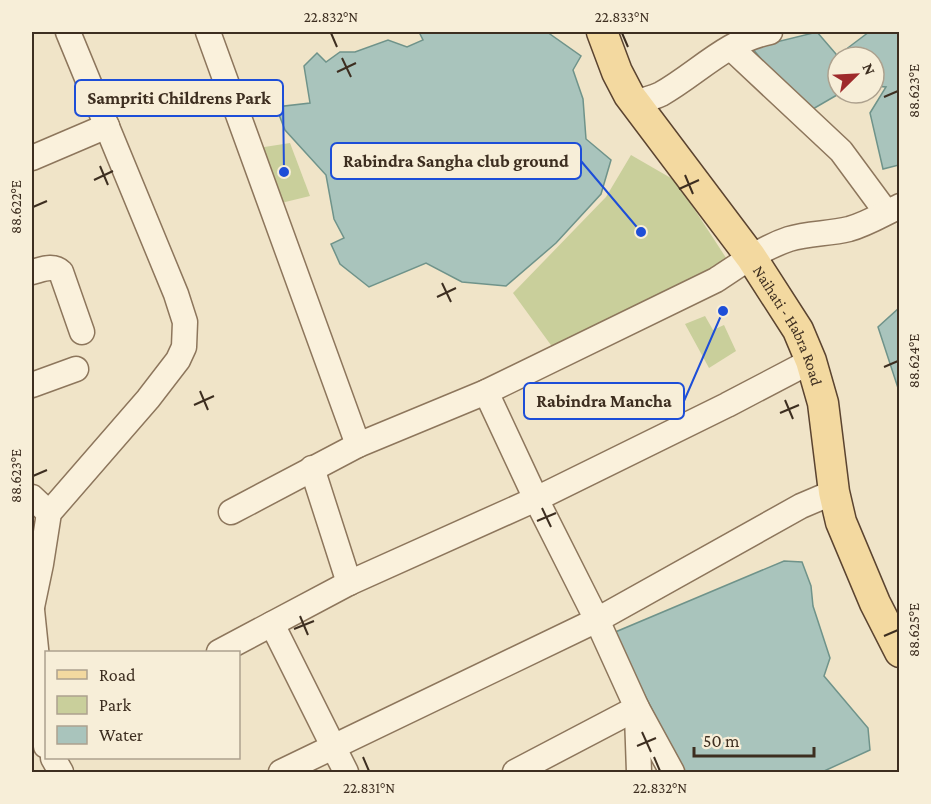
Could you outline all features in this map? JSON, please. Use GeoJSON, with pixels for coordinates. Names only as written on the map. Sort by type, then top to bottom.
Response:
{"type":"FeatureCollection","features":[{"type":"Feature","properties":{"kind":"main road","name":"Naihati - Habra Road"},"geometry":{"type":"LineString","coordinates":[[602,34],[617,72],[634,103],[751,257],[798,330],[811,361],[823,403],[834,492],[841,522],[875,603],[900,652]]}},
{"type":"Feature","properties":{"kind":"street"},"geometry":{"type":"LineString","coordinates":[[45,736],[32,608],[49,513],[148,399],[178,360],[184,347],[185,322],[176,294],[68,32]]}},
{"type":"Feature","properties":{"kind":"street"},"geometry":{"type":"LineString","coordinates":[[208,32],[358,445]]}},
{"type":"Feature","properties":{"kind":"street"},"geometry":{"type":"LineString","coordinates":[[634,103],[660,95],[710,59],[756,34],[770,32]]}},
{"type":"Feature","properties":{"kind":"street"},"geometry":{"type":"LineString","coordinates":[[231,512],[358,445],[486,392],[716,280],[751,257],[788,239],[847,230],[893,209],[841,151],[731,48]]}},
{"type":"Feature","properties":{"kind":"street"},"geometry":{"type":"LineString","coordinates":[[32,158],[107,126]]}},
{"type":"Feature","properties":{"kind":"street"},"geometry":{"type":"LineString","coordinates":[[32,272],[51,267],[61,272],[81,332]]}},
{"type":"Feature","properties":{"kind":"street"},"geometry":{"type":"LineString","coordinates":[[221,651],[349,583],[536,499],[811,361]]}},
{"type":"Feature","properties":{"kind":"street"},"geometry":{"type":"LineString","coordinates":[[32,383],[76,369]]}},
{"type":"Feature","properties":{"kind":"street"},"geometry":{"type":"LineString","coordinates":[[486,392],[536,499],[597,620],[637,708],[672,772]]}},
{"type":"Feature","properties":{"kind":"street"},"geometry":{"type":"LineString","coordinates":[[312,468],[349,583]]}},
{"type":"Feature","properties":{"kind":"street"},"geometry":{"type":"LineString","coordinates":[[281,772],[597,620],[801,506],[834,492]]}},
{"type":"Feature","properties":{"kind":"street"},"geometry":{"type":"LineString","coordinates":[[32,496],[49,513]]}},
{"type":"Feature","properties":{"kind":"street"},"geometry":{"type":"LineString","coordinates":[[272,624],[346,772]]}},
{"type":"Feature","properties":{"kind":"street"},"geometry":{"type":"LineString","coordinates":[[515,772],[548,764],[637,708]]}},
{"type":"Feature","properties":{"kind":"street"},"geometry":{"type":"LineString","coordinates":[[637,708],[639,772]]}},
{"type":"Feature","properties":{"kind":"green space"},"geometry":{"type":"Polygon","coordinates":[[[290,143],[310,196],[277,204],[258,148],[290,143]]]}},
{"type":"Feature","properties":{"kind":"green space"},"geometry":{"type":"Polygon","coordinates":[[[631,155],[676,181],[732,267],[564,363],[513,293],[606,197],[631,155]]]}},
{"type":"Feature","properties":{"kind":"green space"},"geometry":{"type":"Polygon","coordinates":[[[705,316],[713,330],[724,325],[736,351],[709,368],[685,324],[705,316]]]}},
{"type":"Feature","properties":{"kind":"water"},"geometry":{"type":"Polygon","coordinates":[[[419,32],[547,32],[581,56],[573,70],[583,99],[586,139],[611,160],[601,194],[556,243],[506,286],[462,282],[426,263],[369,287],[340,264],[331,244],[344,238],[334,219],[326,175],[285,130],[276,107],[310,103],[304,66],[317,53],[326,62],[340,52],[355,52],[388,40],[407,47],[423,40],[419,32]]]}},
{"type":"Feature","properties":{"kind":"water"},"geometry":{"type":"Polygon","coordinates":[[[817,32],[828,45],[826,45],[826,101],[806,113],[752,48],[817,32]]]}},
{"type":"Feature","properties":{"kind":"water"},"geometry":{"type":"Polygon","coordinates":[[[869,32],[899,33],[899,165],[883,169],[870,113],[875,105],[886,105],[886,45],[852,45],[869,32]]]}},
{"type":"Feature","properties":{"kind":"water"},"geometry":{"type":"Polygon","coordinates":[[[899,308],[899,391],[878,327],[899,308]]]}},
{"type":"Feature","properties":{"kind":"water"},"geometry":{"type":"Polygon","coordinates":[[[784,561],[802,562],[811,586],[813,606],[830,658],[824,676],[868,728],[870,750],[822,772],[684,772],[613,633],[784,561]]]}},
{"type":"Feature","properties":{"kind":"place","name":"Sampriti Childrens Park"},"geometry":{"type":"Point","coordinates":[284,172]}},
{"type":"Feature","properties":{"kind":"place","name":"Rabindra Sangha club ground"},"geometry":{"type":"Point","coordinates":[641,232]}},
{"type":"Feature","properties":{"kind":"place","name":"Rabindra Mancha"},"geometry":{"type":"Point","coordinates":[723,311]}}]}
